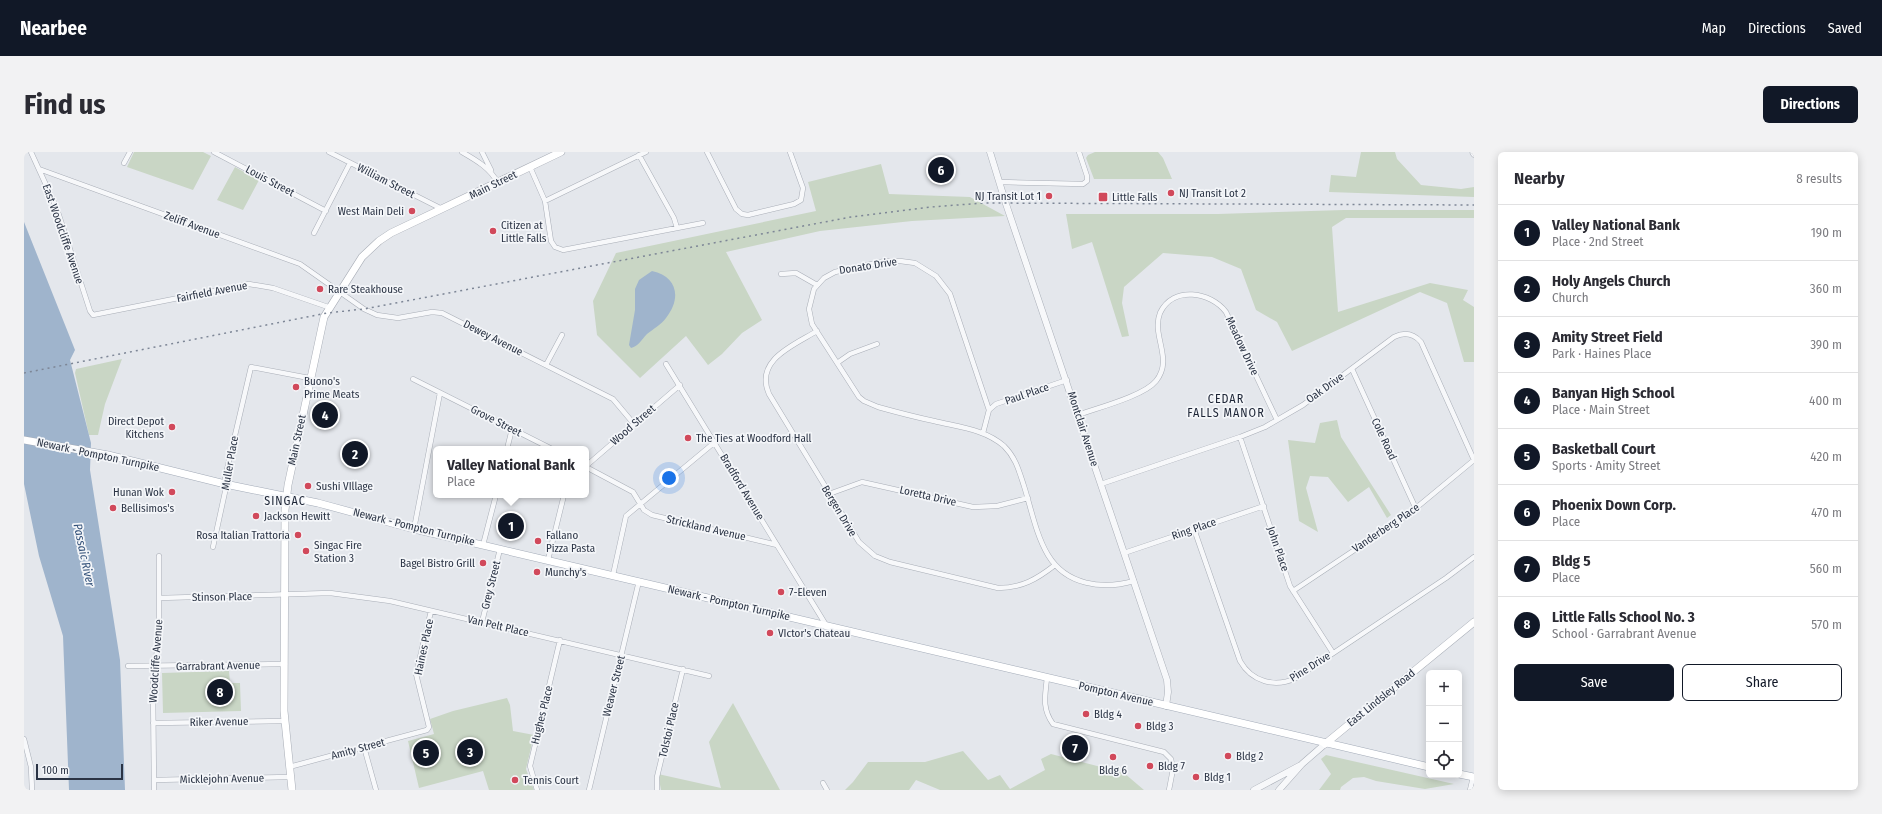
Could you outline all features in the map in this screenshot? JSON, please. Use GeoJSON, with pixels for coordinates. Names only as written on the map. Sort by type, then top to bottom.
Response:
{"type":"FeatureCollection","features":[{"type":"Feature","properties":{"kind":"main road","name":"Main Street"},"geometry":{"type":"LineString","coordinates":[[292,790],[285,721],[284,595],[286,496],[309,378],[324,317],[328,307],[362,257],[379,241],[391,233],[443,210],[557,153]]}},
{"type":"Feature","properties":{"kind":"main road","name":"Newark - Pompton Turnpike"},"geometry":{"type":"LineString","coordinates":[[24,440],[108,456],[225,484],[286,496],[414,529],[803,620]]}},
{"type":"Feature","properties":{"kind":"main road","name":"Pompton Avenue"},"geometry":{"type":"LineString","coordinates":[[803,620],[1325,744],[1426,766]]}},
{"type":"Feature","properties":{"kind":"main road","name":"East Lindsley Road"},"geometry":{"type":"LineString","coordinates":[[1325,744],[1474,622]]}},
{"type":"Feature","properties":{"kind":"main road"},"geometry":{"type":"LineString","coordinates":[[1462,775],[1474,777]]}},
{"type":"Feature","properties":{"kind":"street","name":"East Woodcliffe Avenue"},"geometry":{"type":"LineString","coordinates":[[31,152],[57,209],[90,311],[94,315]]}},
{"type":"Feature","properties":{"kind":"street"},"geometry":{"type":"LineString","coordinates":[[124,163],[130,152]]}},
{"type":"Feature","properties":{"kind":"street","name":"Louis Street"},"geometry":{"type":"LineString","coordinates":[[214,152],[326,211]]}},
{"type":"Feature","properties":{"kind":"street","name":"William Street"},"geometry":{"type":"LineString","coordinates":[[329,152],[443,210]]}},
{"type":"Feature","properties":{"kind":"street"},"geometry":{"type":"LineString","coordinates":[[462,152],[493,174]]}},
{"type":"Feature","properties":{"kind":"street"},"geometry":{"type":"LineString","coordinates":[[482,152],[498,183]]}},
{"type":"Feature","properties":{"kind":"street"},"geometry":{"type":"LineString","coordinates":[[545,201],[646,152]]}},
{"type":"Feature","properties":{"kind":"street"},"geometry":{"type":"LineString","coordinates":[[707,152],[736,208],[742,214],[753,214],[794,204],[801,200],[804,188],[790,152]]}},
{"type":"Feature","properties":{"kind":"street","name":"Montclair Avenue"},"geometry":{"type":"LineString","coordinates":[[990,152],[1006,204],[1067,380],[1167,680],[1168,692],[1166,706]]}},
{"type":"Feature","properties":{"kind":"street"},"geometry":{"type":"LineString","coordinates":[[1000,182],[1083,184],[1087,181],[1087,176],[1080,152]]}},
{"type":"Feature","properties":{"kind":"street"},"geometry":{"type":"LineString","coordinates":[[639,155],[674,218],[677,228]]}},
{"type":"Feature","properties":{"kind":"street"},"geometry":{"type":"LineString","coordinates":[[314,233],[350,163]]}},
{"type":"Feature","properties":{"kind":"street"},"geometry":{"type":"LineString","coordinates":[[530,167],[545,201],[551,241],[555,247],[562,250],[704,223]]}},
{"type":"Feature","properties":{"kind":"street","name":"Zeliff Avenue"},"geometry":{"type":"LineString","coordinates":[[39,169],[300,264],[339,291]]}},
{"type":"Feature","properties":{"kind":"street","name":"Donato Drive"},"geometry":{"type":"LineString","coordinates":[[817,285],[824,278],[835,272],[885,262],[900,261],[915,263],[936,276],[950,294],[989,410]]}},
{"type":"Feature","properties":{"kind":"street"},"geometry":{"type":"LineString","coordinates":[[781,274],[796,273],[817,285],[812,296],[810,319],[855,393],[870,405],[983,433],[1003,445],[1013,456],[1044,547],[1055,565],[1073,578],[1094,585],[1116,586],[1134,581]]}},
{"type":"Feature","properties":{"kind":"street","name":"Fairfield Avenue"},"geometry":{"type":"LineString","coordinates":[[94,315],[249,284],[273,288],[328,307]]}},
{"type":"Feature","properties":{"kind":"street","name":"Dewey Avenue"},"geometry":{"type":"LineString","coordinates":[[339,291],[364,309],[376,315],[398,318],[432,312],[442,313],[613,399],[634,424]]}},
{"type":"Feature","properties":{"kind":"street","name":"Meadow Drive"},"geometry":{"type":"LineString","coordinates":[[1078,414],[1142,392],[1154,384],[1162,372],[1164,361],[1158,328],[1161,312],[1166,304],[1174,298],[1192,294],[1209,297],[1219,304],[1226,312],[1276,420]]}},
{"type":"Feature","properties":{"kind":"street","name":"Bergen Drive"},"geometry":{"type":"LineString","coordinates":[[817,331],[774,359],[767,370],[766,384],[769,394],[859,542],[875,556],[890,562],[985,586],[1005,588],[1018,586],[1032,581],[1055,565]]}},
{"type":"Feature","properties":{"kind":"street","name":"Oak Drive"},"geometry":{"type":"LineString","coordinates":[[1101,484],[1240,437],[1276,420],[1303,405],[1397,335],[1405,334],[1415,336],[1421,342],[1474,460]]}},
{"type":"Feature","properties":{"kind":"street"},"geometry":{"type":"LineString","coordinates":[[546,365],[562,335]]}},
{"type":"Feature","properties":{"kind":"street"},"geometry":{"type":"LineString","coordinates":[[837,363],[850,354],[877,344]]}},
{"type":"Feature","properties":{"kind":"street","name":"Bradford Avenue"},"geometry":{"type":"LineString","coordinates":[[666,364],[680,384],[826,626]]}},
{"type":"Feature","properties":{"kind":"street","name":"Muller Place"},"geometry":{"type":"LineString","coordinates":[[213,547],[249,371],[253,366],[309,378]]}},
{"type":"Feature","properties":{"kind":"street","name":"Cole Road"},"geometry":{"type":"LineString","coordinates":[[1352,369],[1416,509]]}},
{"type":"Feature","properties":{"kind":"street","name":"Grove Street"},"geometry":{"type":"LineString","coordinates":[[412,379],[546,446]]}},
{"type":"Feature","properties":{"kind":"street","name":"Paul Place"},"geometry":{"type":"LineString","coordinates":[[989,410],[996,404],[1067,380]]}},
{"type":"Feature","properties":{"kind":"street","name":"Wood Street"},"geometry":{"type":"LineString","coordinates":[[589,463],[680,384]]}},
{"type":"Feature","properties":{"kind":"street"},"geometry":{"type":"LineString","coordinates":[[414,529],[440,393]]}},
{"type":"Feature","properties":{"kind":"street"},"geometry":{"type":"LineString","coordinates":[[983,433],[989,410]]}},
{"type":"Feature","properties":{"kind":"street"},"geometry":{"type":"LineString","coordinates":[[508,446],[512,429]]}},
{"type":"Feature","properties":{"kind":"street","name":"John Place"},"geometry":{"type":"LineString","coordinates":[[1240,437],[1293,591],[1333,652]]}},
{"type":"Feature","properties":{"kind":"street"},"geometry":{"type":"LineString","coordinates":[[613,575],[626,516],[651,497],[715,442]]}},
{"type":"Feature","properties":{"kind":"street","name":"Vanderberg Place"},"geometry":{"type":"LineString","coordinates":[[1293,591],[1416,509],[1474,460]]}},
{"type":"Feature","properties":{"kind":"street"},"geometry":{"type":"LineString","coordinates":[[589,468],[633,492],[640,504]]}},
{"type":"Feature","properties":{"kind":"street","name":"Loretta Drive"},"geometry":{"type":"LineString","coordinates":[[829,494],[862,482],[977,507],[997,506],[1028,498]]}},
{"type":"Feature","properties":{"kind":"street"},"geometry":{"type":"LineString","coordinates":[[484,545],[495,498]]}},
{"type":"Feature","properties":{"kind":"street"},"geometry":{"type":"LineString","coordinates":[[548,560],[563,498]]}},
{"type":"Feature","properties":{"kind":"street","name":"Strickland Avenue"},"geometry":{"type":"LineString","coordinates":[[640,504],[644,510],[652,515],[777,545]]}},
{"type":"Feature","properties":{"kind":"street","name":"Ring Place"},"geometry":{"type":"LineString","coordinates":[[1124,553],[1264,506]]}},
{"type":"Feature","properties":{"kind":"street","name":"Pine Drive"},"geometry":{"type":"LineString","coordinates":[[1194,529],[1237,656],[1242,666],[1250,674],[1269,683],[1287,681],[1296,678],[1446,578],[1474,557]]}},
{"type":"Feature","properties":{"kind":"street","name":"Grey Street"},"geometry":{"type":"LineString","coordinates":[[482,622],[500,549]]}},
{"type":"Feature","properties":{"kind":"street","name":"Woodcliffe Avenue"},"geometry":{"type":"LineString","coordinates":[[154,790],[154,723],[152,684],[159,633],[159,556]]}},
{"type":"Feature","properties":{"kind":"street","name":"Weaver Street"},"geometry":{"type":"LineString","coordinates":[[589,790],[639,582]]}},
{"type":"Feature","properties":{"kind":"street","name":"Van Pelt Place"},"geometry":{"type":"LineString","coordinates":[[284,595],[330,593],[390,600],[709,676]]}},
{"type":"Feature","properties":{"kind":"street","name":"Stinson Place"},"geometry":{"type":"LineString","coordinates":[[159,598],[284,595]]}},
{"type":"Feature","properties":{"kind":"street","name":"Haines Place"},"geometry":{"type":"LineString","coordinates":[[427,730],[428,727],[416,674],[432,610]]}},
{"type":"Feature","properties":{"kind":"street","name":"Hughes Place"},"geometry":{"type":"LineString","coordinates":[[537,789],[530,766],[560,640]]}},
{"type":"Feature","properties":{"kind":"street","name":"Garrabrant Avenue"},"geometry":{"type":"LineString","coordinates":[[128,666],[154,667],[285,664]]}},
{"type":"Feature","properties":{"kind":"street","name":"Tolstoi Place"},"geometry":{"type":"LineString","coordinates":[[657,790],[657,777],[683,669]]}},
{"type":"Feature","properties":{"kind":"street"},"geometry":{"type":"LineString","coordinates":[[1047,678],[1044,700],[1047,715],[1053,724],[1164,752],[1172,759],[1173,769],[1169,790]]}},
{"type":"Feature","properties":{"kind":"street","name":"Riker Avenue"},"geometry":{"type":"LineString","coordinates":[[154,723],[285,721]]}},
{"type":"Feature","properties":{"kind":"street","name":"Amity Street"},"geometry":{"type":"LineString","coordinates":[[289,767],[427,730]]}},
{"type":"Feature","properties":{"kind":"street"},"geometry":{"type":"LineString","coordinates":[[24,739],[30,768],[32,790]]}},
{"type":"Feature","properties":{"kind":"street"},"geometry":{"type":"LineString","coordinates":[[1279,790],[1302,764],[1325,744]]}},
{"type":"Feature","properties":{"kind":"street"},"geometry":{"type":"LineString","coordinates":[[364,747],[376,790]]}},
{"type":"Feature","properties":{"kind":"street"},"geometry":{"type":"LineString","coordinates":[[1254,790],[1302,764]]}},
{"type":"Feature","properties":{"kind":"street","name":"Micklejohn Avenue"},"geometry":{"type":"LineString","coordinates":[[154,780],[290,777]]}},
{"type":"Feature","properties":{"kind":"street"},"geometry":{"type":"LineString","coordinates":[[1470,790],[1474,777]]}},
{"type":"Feature","properties":{"kind":"street"},"geometry":{"type":"LineString","coordinates":[[823,783],[827,790]]}},
{"type":"Feature","properties":{"kind":"green space"},"geometry":{"type":"Polygon","coordinates":[[[134,152],[203,152],[211,156],[193,190],[127,167],[134,152]]]}},
{"type":"Feature","properties":{"kind":"green space"},"geometry":{"type":"Polygon","coordinates":[[[1095,152],[1158,152],[1163,158],[1172,179],[1094,179],[1086,158],[1088,155],[1095,152]]]}},
{"type":"Feature","properties":{"kind":"green space"},"geometry":{"type":"Polygon","coordinates":[[[1361,152],[1395,152],[1397,159],[1421,185],[1461,189],[1474,187],[1474,197],[1329,192],[1331,175],[1356,177],[1361,152]]]}},
{"type":"Feature","properties":{"kind":"green space"},"geometry":{"type":"Polygon","coordinates":[[[881,164],[889,194],[970,197],[1005,216],[912,221],[820,231],[726,252],[762,320],[742,333],[722,354],[708,365],[686,336],[640,378],[597,335],[593,301],[616,253],[816,211],[808,182],[881,164]]]}},
{"type":"Feature","properties":{"kind":"green space"},"geometry":{"type":"Polygon","coordinates":[[[235,167],[259,180],[243,210],[217,200],[235,167]]]}},
{"type":"Feature","properties":{"kind":"green space"},"geometry":{"type":"Polygon","coordinates":[[[1344,210],[1474,210],[1474,218],[1346,218],[1332,227],[1338,312],[1430,283],[1468,290],[1463,300],[1474,307],[1474,362],[1464,362],[1447,303],[1420,292],[1292,351],[1277,322],[1256,310],[1241,269],[1212,257],[1163,253],[1124,287],[1122,303],[1129,336],[1122,337],[1092,242],[1072,249],[1066,214],[1218,214],[1344,210]]]}},
{"type":"Feature","properties":{"kind":"green space"},"geometry":{"type":"Polygon","coordinates":[[[122,359],[105,404],[98,435],[89,435],[75,373],[76,369],[122,359]]]}},
{"type":"Feature","properties":{"kind":"green space"},"geometry":{"type":"Polygon","coordinates":[[[1337,420],[1341,437],[1391,515],[1387,518],[1369,487],[1348,502],[1328,477],[1310,476],[1306,488],[1318,532],[1299,521],[1288,440],[1315,443],[1320,423],[1337,420]]]}},
{"type":"Feature","properties":{"kind":"green space"},"geometry":{"type":"Polygon","coordinates":[[[229,671],[230,683],[240,683],[241,711],[163,713],[162,673],[229,671]]]}},
{"type":"Feature","properties":{"kind":"green space"},"geometry":{"type":"Polygon","coordinates":[[[507,698],[510,705],[513,731],[534,735],[526,769],[534,790],[489,790],[483,771],[419,788],[408,741],[434,734],[430,719],[453,711],[507,698]]]}},
{"type":"Feature","properties":{"kind":"green space"},"geometry":{"type":"Polygon","coordinates":[[[733,703],[780,790],[661,790],[658,774],[721,788],[709,742],[733,703]]]}},
{"type":"Feature","properties":{"kind":"green space"},"geometry":{"type":"Polygon","coordinates":[[[963,751],[988,780],[1000,775],[1010,789],[1045,770],[1041,759],[1051,754],[1124,773],[1144,790],[940,790],[916,780],[909,790],[845,790],[868,762],[925,762],[963,751]]]}},
{"type":"Feature","properties":{"kind":"green space"},"geometry":{"type":"Polygon","coordinates":[[[1326,755],[1454,784],[1425,789],[1376,781],[1364,777],[1353,778],[1341,787],[1340,790],[1319,790],[1331,774],[1321,759],[1326,755]]]}},
{"type":"Feature","properties":{"kind":"water","name":"Passaic River"},"geometry":{"type":"Polygon","coordinates":[[[24,222],[75,350],[70,360],[91,443],[90,470],[120,660],[125,790],[69,790],[63,636],[39,556],[24,484],[24,222]]]}},
{"type":"Feature","properties":{"kind":"water"},"geometry":{"type":"Polygon","coordinates":[[[652,271],[667,278],[672,283],[675,296],[674,303],[664,320],[647,334],[638,344],[631,348],[629,345],[635,310],[635,289],[639,280],[652,271]]]}},
{"type":"Feature","properties":{"kind":"railway"},"geometry":{"type":"LineString","coordinates":[[24,373],[327,313],[364,309],[851,217],[931,207],[984,203],[1474,205]]}},
{"type":"Feature","properties":{"kind":"place","name":"Phoenix Down Corp."},"geometry":{"type":"Point","coordinates":[941,170]}},
{"type":"Feature","properties":{"kind":"place","name":"NJ Transit Lot 2"},"geometry":{"type":"Point","coordinates":[1171,193]}},
{"type":"Feature","properties":{"kind":"place","name":"NJ Transit Lot 1"},"geometry":{"type":"Point","coordinates":[1049,196]}},
{"type":"Feature","properties":{"kind":"place","name":"Little Falls"},"geometry":{"type":"Point","coordinates":[1103,197]}},
{"type":"Feature","properties":{"kind":"place","name":"West Main Deli"},"geometry":{"type":"Point","coordinates":[412,211]}},
{"type":"Feature","properties":{"kind":"place","name":"Citizen at Little Falls"},"geometry":{"type":"Point","coordinates":[493,231]}},
{"type":"Feature","properties":{"kind":"place","name":"Rare Steakhouse"},"geometry":{"type":"Point","coordinates":[320,289]}},
{"type":"Feature","properties":{"kind":"place","name":"Buono's Prime Meats"},"geometry":{"type":"Point","coordinates":[296,387]}},
{"type":"Feature","properties":{"kind":"place","name":"Banyan High School"},"geometry":{"type":"Point","coordinates":[325,415]}},
{"type":"Feature","properties":{"kind":"place","name":"Direct Depot Kitchens"},"geometry":{"type":"Point","coordinates":[172,427]}},
{"type":"Feature","properties":{"kind":"place","name":"The Ties at Woodford Hall"},"geometry":{"type":"Point","coordinates":[688,438]}},
{"type":"Feature","properties":{"kind":"place","name":"Holy Angels Church"},"geometry":{"type":"Point","coordinates":[355,454]}},
{"type":"Feature","properties":{"kind":"place","name":"Sushi VIllage"},"geometry":{"type":"Point","coordinates":[308,486]}},
{"type":"Feature","properties":{"kind":"place","name":"Hunan Wok"},"geometry":{"type":"Point","coordinates":[172,492]}},
{"type":"Feature","properties":{"kind":"place","name":"Bellisimos's"},"geometry":{"type":"Point","coordinates":[113,508]}},
{"type":"Feature","properties":{"kind":"place","name":"Jackson Hewitt"},"geometry":{"type":"Point","coordinates":[256,516]}},
{"type":"Feature","properties":{"kind":"place","name":"Valley National Bank"},"geometry":{"type":"Point","coordinates":[511,526]}},
{"type":"Feature","properties":{"kind":"place","name":"Rosa Italian Trattoria"},"geometry":{"type":"Point","coordinates":[298,535]}},
{"type":"Feature","properties":{"kind":"place","name":"Fallano Pizza Pasta"},"geometry":{"type":"Point","coordinates":[538,541]}},
{"type":"Feature","properties":{"kind":"place","name":"Singac Fire Station 3"},"geometry":{"type":"Point","coordinates":[306,551]}},
{"type":"Feature","properties":{"kind":"place","name":"Bagel Bistro Grill"},"geometry":{"type":"Point","coordinates":[483,563]}},
{"type":"Feature","properties":{"kind":"place","name":"Munchy's"},"geometry":{"type":"Point","coordinates":[537,572]}},
{"type":"Feature","properties":{"kind":"place","name":"7-Eleven"},"geometry":{"type":"Point","coordinates":[781,592]}},
{"type":"Feature","properties":{"kind":"place","name":"VIctor's Chateau"},"geometry":{"type":"Point","coordinates":[770,633]}},
{"type":"Feature","properties":{"kind":"place","name":"Little Falls School No. 3"},"geometry":{"type":"Point","coordinates":[220,692]}},
{"type":"Feature","properties":{"kind":"place","name":"Bldg 4"},"geometry":{"type":"Point","coordinates":[1086,714]}},
{"type":"Feature","properties":{"kind":"place","name":"Bldg 3"},"geometry":{"type":"Point","coordinates":[1138,726]}},
{"type":"Feature","properties":{"kind":"place","name":"Bldg 5"},"geometry":{"type":"Point","coordinates":[1075,748]}},
{"type":"Feature","properties":{"kind":"place","name":"Amity Street Field"},"geometry":{"type":"Point","coordinates":[470,752]}},
{"type":"Feature","properties":{"kind":"place","name":"Basketball Court"},"geometry":{"type":"Point","coordinates":[426,753]}},
{"type":"Feature","properties":{"kind":"place","name":"Bldg 2"},"geometry":{"type":"Point","coordinates":[1228,756]}},
{"type":"Feature","properties":{"kind":"place","name":"Bldg 6"},"geometry":{"type":"Point","coordinates":[1113,757]}},
{"type":"Feature","properties":{"kind":"place","name":"Bldg 7"},"geometry":{"type":"Point","coordinates":[1150,766]}},
{"type":"Feature","properties":{"kind":"place","name":"Bldg 1"},"geometry":{"type":"Point","coordinates":[1196,777]}},
{"type":"Feature","properties":{"kind":"place","name":"Tennis Court"},"geometry":{"type":"Point","coordinates":[515,780]}},
{"type":"Feature","properties":{"kind":"district","name":"CEDAR FALLS MANOR"},"geometry":{"type":"Point","coordinates":[1226,406]}},
{"type":"Feature","properties":{"kind":"district","name":"SINGAC"},"geometry":{"type":"Point","coordinates":[285,501]}}]}
